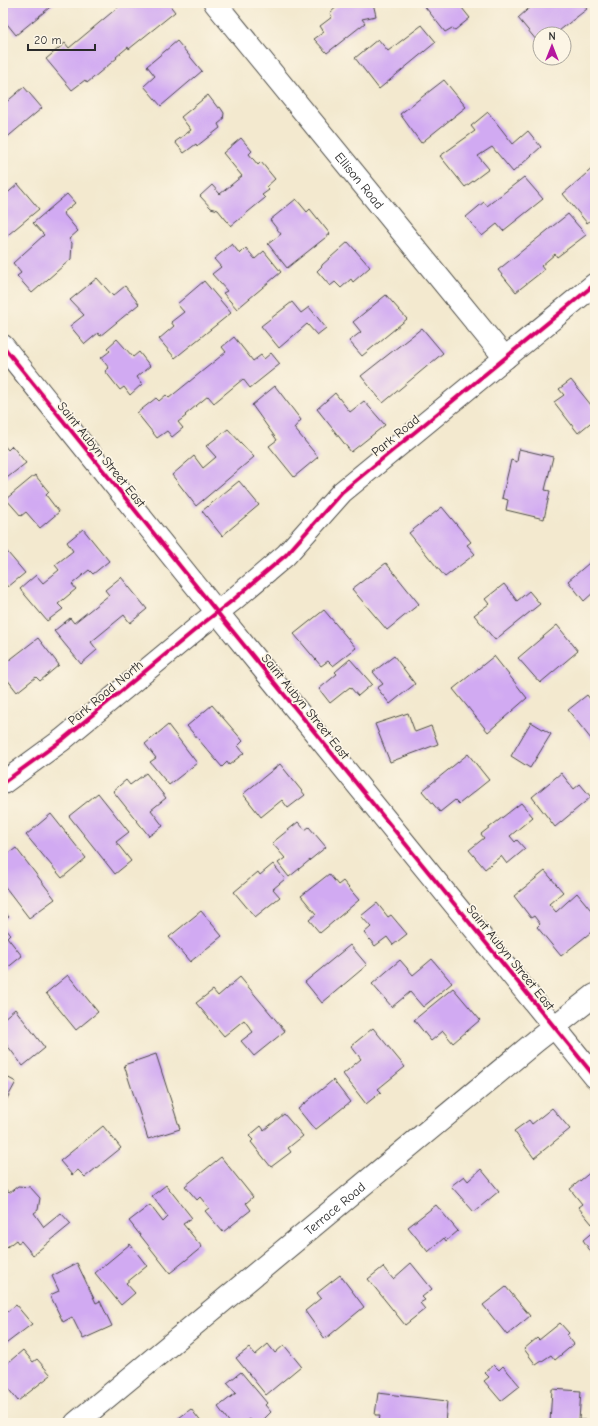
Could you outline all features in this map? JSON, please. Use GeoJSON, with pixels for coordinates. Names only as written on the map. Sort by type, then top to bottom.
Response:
{"type":"FeatureCollection","features":[{"type":"Feature","properties":{"kind":"street","name":"Ellison Road"},"geometry":{"type":"LineString","coordinates":[[215,3],[505,358]]}},
{"type":"Feature","properties":{"kind":"street","name":"Park Road"},"geometry":{"type":"LineString","coordinates":[[217,612],[286,556],[342,492],[595,284]]}},
{"type":"Feature","properties":{"kind":"street","name":"Saint Aubyn Street East"},"geometry":{"type":"LineString","coordinates":[[3,346],[595,1077]]}},
{"type":"Feature","properties":{"kind":"street","name":"Park Road North"},"geometry":{"type":"LineString","coordinates":[[3,783],[62,740],[217,612]]}},
{"type":"Feature","properties":{"kind":"street","name":"Terrace Road"},"geometry":{"type":"LineString","coordinates":[[76,1423],[555,1026],[595,995]]}},
{"type":"Feature","properties":{"kind":"building"},"geometry":{"type":"Polygon","coordinates":[[[9,3],[55,3],[16,35],[3,19],[3,8],[9,3]]]}},
{"type":"Feature","properties":{"kind":"building"},"geometry":{"type":"Polygon","coordinates":[[[123,3],[168,3],[175,12],[129,49],[128,47],[87,83],[85,80],[72,90],[46,59],[65,43],[69,48],[123,3]]]}},
{"type":"Feature","properties":{"kind":"building"},"geometry":{"type":"Polygon","coordinates":[[[341,3],[373,3],[376,16],[362,19],[365,23],[327,53],[314,39],[324,32],[320,26],[332,17],[330,13],[341,3]]]}},
{"type":"Feature","properties":{"kind":"building"},"geometry":{"type":"Polygon","coordinates":[[[422,3],[458,3],[470,18],[455,30],[452,28],[445,32],[422,3]]]}},
{"type":"Feature","properties":{"kind":"building"},"geometry":{"type":"Polygon","coordinates":[[[535,3],[582,3],[587,9],[565,26],[532,26],[532,35],[518,18],[535,3]]]}},
{"type":"Feature","properties":{"kind":"building"},"geometry":{"type":"Polygon","coordinates":[[[422,25],[436,42],[379,89],[355,58],[378,39],[388,51],[422,25]]]}},
{"type":"Feature","properties":{"kind":"building"},"geometry":{"type":"Polygon","coordinates":[[[177,41],[202,71],[161,106],[144,86],[155,76],[147,66],[177,41]]]}},
{"type":"Feature","properties":{"kind":"building"},"geometry":{"type":"Polygon","coordinates":[[[444,80],[466,107],[421,143],[400,114],[444,80]]]}},
{"type":"Feature","properties":{"kind":"building"},"geometry":{"type":"Polygon","coordinates":[[[24,87],[42,108],[4,140],[3,105],[24,87]]]}},
{"type":"Feature","properties":{"kind":"building"},"geometry":{"type":"Polygon","coordinates":[[[208,95],[224,113],[223,120],[218,124],[220,128],[197,146],[196,144],[184,153],[175,142],[191,130],[181,117],[208,95]]]}},
{"type":"Feature","properties":{"kind":"building"},"geometry":{"type":"Polygon","coordinates":[[[488,112],[513,144],[528,131],[541,147],[513,172],[492,147],[478,156],[489,169],[465,187],[440,156],[475,131],[471,126],[488,112]]]}},
{"type":"Feature","properties":{"kind":"building"},"geometry":{"type":"Polygon","coordinates":[[[241,138],[252,151],[249,154],[258,165],[261,162],[275,179],[266,187],[269,190],[262,195],[265,198],[231,226],[218,210],[211,208],[200,196],[212,185],[220,194],[242,176],[223,153],[241,138]]]}},
{"type":"Feature","properties":{"kind":"building"},"geometry":{"type":"Polygon","coordinates":[[[595,166],[595,217],[587,223],[563,194],[595,166]]]}},
{"type":"Feature","properties":{"kind":"building"},"geometry":{"type":"Polygon","coordinates":[[[524,177],[543,199],[503,231],[497,224],[482,236],[466,217],[484,202],[487,206],[524,177]]]}},
{"type":"Feature","properties":{"kind":"building"},"geometry":{"type":"Polygon","coordinates":[[[18,184],[39,209],[3,239],[3,197],[18,184]]]}},
{"type":"Feature","properties":{"kind":"building"},"geometry":{"type":"Polygon","coordinates":[[[67,194],[75,203],[63,213],[78,231],[69,239],[72,243],[71,259],[32,293],[17,276],[21,273],[13,263],[44,235],[33,223],[67,194]]]}},
{"type":"Feature","properties":{"kind":"building"},"geometry":{"type":"Polygon","coordinates":[[[296,199],[307,212],[310,209],[330,234],[287,268],[268,244],[281,234],[270,220],[296,199]]]}},
{"type":"Feature","properties":{"kind":"building"},"geometry":{"type":"Polygon","coordinates":[[[568,214],[586,235],[557,257],[555,254],[541,266],[544,270],[516,292],[498,270],[568,214]]]}},
{"type":"Feature","properties":{"kind":"building"},"geometry":{"type":"Polygon","coordinates":[[[348,242],[370,267],[353,282],[351,279],[341,288],[335,282],[330,286],[317,271],[348,242]]]}},
{"type":"Feature","properties":{"kind":"building"},"geometry":{"type":"Polygon","coordinates":[[[232,244],[240,254],[246,248],[255,259],[264,251],[281,272],[237,309],[223,293],[227,291],[212,274],[221,267],[214,259],[232,244]]]}},
{"type":"Feature","properties":{"kind":"building"},"geometry":{"type":"Polygon","coordinates":[[[97,278],[113,296],[125,286],[139,304],[100,336],[98,333],[85,344],[70,326],[84,315],[70,300],[97,278]]]}},
{"type":"Feature","properties":{"kind":"building"},"geometry":{"type":"Polygon","coordinates":[[[204,281],[231,313],[175,358],[159,339],[174,326],[171,322],[184,312],[177,304],[204,281]]]}},
{"type":"Feature","properties":{"kind":"building"},"geometry":{"type":"Polygon","coordinates":[[[386,295],[407,319],[362,356],[349,341],[361,332],[353,322],[386,295]]]}},
{"type":"Feature","properties":{"kind":"building"},"geometry":{"type":"Polygon","coordinates":[[[292,302],[301,313],[309,307],[326,328],[317,335],[307,324],[279,348],[261,326],[292,302]]]}},
{"type":"Feature","properties":{"kind":"building"},"geometry":{"type":"Polygon","coordinates":[[[422,328],[443,353],[383,403],[361,376],[422,328]]]}},
{"type":"Feature","properties":{"kind":"building"},"geometry":{"type":"Polygon","coordinates":[[[234,337],[253,361],[261,355],[264,359],[271,353],[280,364],[250,388],[243,379],[214,403],[208,396],[178,422],[183,428],[172,437],[167,431],[157,438],[137,413],[156,398],[159,401],[166,395],[169,398],[226,352],[222,347],[234,337]]]}},
{"type":"Feature","properties":{"kind":"building"},"geometry":{"type":"Polygon","coordinates":[[[117,339],[133,357],[139,352],[150,366],[137,377],[142,384],[130,395],[124,387],[120,390],[105,371],[109,368],[101,358],[110,351],[107,348],[117,339]]]}},
{"type":"Feature","properties":{"kind":"building"},"geometry":{"type":"Polygon","coordinates":[[[571,380],[595,410],[595,419],[578,433],[554,402],[564,395],[559,389],[571,380]]]}},
{"type":"Feature","properties":{"kind":"building"},"geometry":{"type":"Polygon","coordinates":[[[275,386],[301,420],[294,428],[318,457],[294,477],[269,446],[277,440],[252,405],[275,386]]]}},
{"type":"Feature","properties":{"kind":"building"},"geometry":{"type":"Polygon","coordinates":[[[335,393],[350,412],[364,401],[385,425],[351,452],[317,409],[335,393]]]}},
{"type":"Feature","properties":{"kind":"building"},"geometry":{"type":"Polygon","coordinates":[[[228,429],[254,457],[196,506],[172,475],[194,456],[203,468],[216,457],[206,446],[228,429]]]}},
{"type":"Feature","properties":{"kind":"building"},"geometry":{"type":"Polygon","coordinates":[[[3,444],[8,450],[12,446],[26,463],[3,481],[3,444]]]}},
{"type":"Feature","properties":{"kind":"building"},"geometry":{"type":"Polygon","coordinates":[[[519,449],[553,457],[545,490],[550,491],[544,519],[506,510],[508,500],[502,498],[511,460],[517,462],[519,449]]]}},
{"type":"Feature","properties":{"kind":"building"},"geometry":{"type":"Polygon","coordinates":[[[35,475],[49,492],[46,495],[59,512],[40,528],[26,512],[21,516],[6,499],[35,475]]]}},
{"type":"Feature","properties":{"kind":"building"},"geometry":{"type":"Polygon","coordinates":[[[239,481],[259,505],[222,536],[202,511],[239,481]]]}},
{"type":"Feature","properties":{"kind":"building"},"geometry":{"type":"Polygon","coordinates":[[[442,507],[471,542],[467,545],[475,554],[445,577],[409,533],[442,507]]]}},
{"type":"Feature","properties":{"kind":"building"},"geometry":{"type":"Polygon","coordinates":[[[83,529],[109,561],[93,574],[89,570],[72,584],[76,589],[58,604],[63,609],[47,621],[20,589],[36,575],[43,583],[59,570],[55,565],[73,551],[67,542],[83,529]]]}},
{"type":"Feature","properties":{"kind":"building"},"geometry":{"type":"Polygon","coordinates":[[[3,547],[25,573],[8,587],[3,581],[3,547]]]}},
{"type":"Feature","properties":{"kind":"building"},"geometry":{"type":"Polygon","coordinates":[[[595,558],[595,591],[584,601],[568,581],[595,558]]]}},
{"type":"Feature","properties":{"kind":"building"},"geometry":{"type":"Polygon","coordinates":[[[386,563],[419,604],[387,630],[352,589],[386,563]]]}},
{"type":"Feature","properties":{"kind":"building"},"geometry":{"type":"Polygon","coordinates":[[[121,577],[147,609],[130,623],[124,615],[91,642],[97,650],[81,664],[54,631],[70,618],[74,623],[109,595],[105,590],[121,577]]]}},
{"type":"Feature","properties":{"kind":"building"},"geometry":{"type":"Polygon","coordinates":[[[504,584],[517,601],[529,591],[540,604],[495,640],[474,615],[489,604],[485,599],[504,584]]]}},
{"type":"Feature","properties":{"kind":"building"},"geometry":{"type":"Polygon","coordinates":[[[324,610],[356,648],[333,666],[328,661],[321,666],[294,634],[324,610]]]}},
{"type":"Feature","properties":{"kind":"building"},"geometry":{"type":"Polygon","coordinates":[[[557,625],[578,651],[540,683],[518,658],[557,625]]]}},
{"type":"Feature","properties":{"kind":"building"},"geometry":{"type":"Polygon","coordinates":[[[38,638],[59,665],[40,681],[36,677],[17,692],[3,674],[3,665],[38,638]]]}},
{"type":"Feature","properties":{"kind":"building"},"geometry":{"type":"Polygon","coordinates":[[[394,656],[415,684],[390,704],[377,688],[383,684],[373,672],[394,656]]]}},
{"type":"Feature","properties":{"kind":"building"},"geometry":{"type":"Polygon","coordinates":[[[494,656],[527,698],[488,732],[453,689],[494,656]]]}},
{"type":"Feature","properties":{"kind":"building"},"geometry":{"type":"Polygon","coordinates":[[[350,659],[372,684],[358,696],[350,687],[330,703],[319,689],[337,674],[335,672],[350,659]]]}},
{"type":"Feature","properties":{"kind":"building"},"geometry":{"type":"Polygon","coordinates":[[[587,695],[595,705],[595,744],[568,710],[587,695]]]}},
{"type":"Feature","properties":{"kind":"building"},"geometry":{"type":"Polygon","coordinates":[[[212,705],[243,741],[238,746],[244,753],[229,765],[227,762],[222,767],[187,726],[212,705]]]}},
{"type":"Feature","properties":{"kind":"building"},"geometry":{"type":"Polygon","coordinates":[[[408,713],[415,732],[431,726],[438,744],[390,762],[375,724],[408,713]]]}},
{"type":"Feature","properties":{"kind":"building"},"geometry":{"type":"Polygon","coordinates":[[[531,722],[551,734],[530,768],[511,756],[531,722]]]}},
{"type":"Feature","properties":{"kind":"building"},"geometry":{"type":"Polygon","coordinates":[[[168,725],[197,763],[169,785],[150,762],[156,758],[145,744],[168,725]]]}},
{"type":"Feature","properties":{"kind":"building"},"geometry":{"type":"Polygon","coordinates":[[[468,754],[489,780],[459,804],[455,800],[440,812],[422,791],[468,754]]]}},
{"type":"Feature","properties":{"kind":"building"},"geometry":{"type":"Polygon","coordinates":[[[280,764],[305,795],[288,808],[282,800],[261,817],[243,794],[280,764]]]}},
{"type":"Feature","properties":{"kind":"building"},"geometry":{"type":"Polygon","coordinates":[[[146,773],[166,798],[151,810],[163,826],[149,836],[113,791],[126,780],[130,785],[146,773]]]}},
{"type":"Feature","properties":{"kind":"building"},"geometry":{"type":"Polygon","coordinates":[[[561,773],[574,789],[580,784],[591,797],[555,827],[532,797],[561,773]]]}},
{"type":"Feature","properties":{"kind":"building"},"geometry":{"type":"Polygon","coordinates":[[[98,793],[129,832],[116,842],[131,861],[115,874],[69,816],[98,793]]]}},
{"type":"Feature","properties":{"kind":"building"},"geometry":{"type":"Polygon","coordinates":[[[521,803],[533,817],[510,836],[515,842],[517,840],[525,849],[507,864],[501,856],[485,869],[469,850],[484,838],[481,834],[521,803]]]}},
{"type":"Feature","properties":{"kind":"building"},"geometry":{"type":"Polygon","coordinates":[[[51,814],[86,858],[62,878],[26,835],[51,814]]]}},
{"type":"Feature","properties":{"kind":"building"},"geometry":{"type":"Polygon","coordinates":[[[298,822],[305,830],[309,827],[326,847],[289,877],[278,863],[285,858],[272,843],[298,822]]]}},
{"type":"Feature","properties":{"kind":"building"},"geometry":{"type":"Polygon","coordinates":[[[16,848],[55,899],[29,918],[3,884],[3,858],[16,848]]]}},
{"type":"Feature","properties":{"kind":"building"},"geometry":{"type":"Polygon","coordinates":[[[273,864],[285,879],[273,889],[280,897],[255,917],[234,892],[258,872],[260,875],[273,864]]]}},
{"type":"Feature","properties":{"kind":"building"},"geometry":{"type":"Polygon","coordinates":[[[545,871],[563,892],[549,904],[556,912],[577,893],[595,915],[595,929],[561,956],[537,927],[540,924],[534,916],[531,918],[514,896],[545,871]]]}},
{"type":"Feature","properties":{"kind":"building"},"geometry":{"type":"Polygon","coordinates":[[[329,874],[338,885],[343,881],[359,900],[320,933],[309,920],[316,914],[301,896],[329,874]]]}},
{"type":"Feature","properties":{"kind":"building"},"geometry":{"type":"Polygon","coordinates":[[[377,903],[388,917],[391,915],[407,934],[393,945],[387,937],[375,946],[364,933],[371,927],[361,916],[377,903]]]}},
{"type":"Feature","properties":{"kind":"building"},"geometry":{"type":"Polygon","coordinates":[[[3,910],[9,917],[3,922],[3,910]]]}},
{"type":"Feature","properties":{"kind":"building"},"geometry":{"type":"Polygon","coordinates":[[[201,911],[222,936],[190,962],[169,937],[201,911]]]}},
{"type":"Feature","properties":{"kind":"building"},"geometry":{"type":"Polygon","coordinates":[[[3,925],[10,934],[7,937],[22,956],[6,969],[3,965],[3,925]]]}},
{"type":"Feature","properties":{"kind":"building"},"geometry":{"type":"Polygon","coordinates":[[[350,945],[367,965],[322,1003],[305,982],[350,945]]]}},
{"type":"Feature","properties":{"kind":"building"},"geometry":{"type":"Polygon","coordinates":[[[432,959],[452,983],[423,1007],[410,992],[392,1007],[372,984],[400,960],[413,975],[432,959]]]}},
{"type":"Feature","properties":{"kind":"building"},"geometry":{"type":"Polygon","coordinates":[[[68,975],[98,1012],[76,1030],[46,993],[68,975]]]}},
{"type":"Feature","properties":{"kind":"building"},"geometry":{"type":"Polygon","coordinates":[[[240,977],[285,1031],[254,1056],[241,1041],[253,1032],[244,1020],[224,1036],[196,1003],[213,990],[218,996],[240,977]]]}},
{"type":"Feature","properties":{"kind":"building"},"geometry":{"type":"Polygon","coordinates":[[[453,988],[480,1020],[453,1043],[443,1031],[431,1041],[414,1020],[453,988]]]}},
{"type":"Feature","properties":{"kind":"building"},"geometry":{"type":"Polygon","coordinates":[[[15,1009],[45,1048],[23,1066],[3,1040],[3,1019],[15,1009]]]}},
{"type":"Feature","properties":{"kind":"building"},"geometry":{"type":"Polygon","coordinates":[[[373,1028],[405,1067],[378,1089],[381,1092],[366,1104],[343,1074],[361,1059],[351,1046],[373,1028]]]}},
{"type":"Feature","properties":{"kind":"building"},"geometry":{"type":"Polygon","coordinates":[[[156,1054],[180,1129],[148,1139],[124,1065],[156,1054]]]}},
{"type":"Feature","properties":{"kind":"building"},"geometry":{"type":"Polygon","coordinates":[[[3,1075],[16,1082],[3,1106],[3,1075]]]}},
{"type":"Feature","properties":{"kind":"building"},"geometry":{"type":"Polygon","coordinates":[[[333,1080],[350,1102],[315,1130],[298,1109],[333,1080]]]}},
{"type":"Feature","properties":{"kind":"building"},"geometry":{"type":"Polygon","coordinates":[[[552,1108],[570,1129],[534,1158],[514,1131],[529,1120],[532,1124],[552,1108]]]}},
{"type":"Feature","properties":{"kind":"building"},"geometry":{"type":"Polygon","coordinates":[[[284,1114],[303,1136],[288,1148],[291,1152],[271,1167],[251,1142],[253,1140],[249,1136],[261,1126],[264,1130],[284,1114]]]}},
{"type":"Feature","properties":{"kind":"building"},"geometry":{"type":"Polygon","coordinates":[[[103,1126],[121,1148],[85,1177],[78,1170],[72,1175],[60,1161],[103,1126]]]}},
{"type":"Feature","properties":{"kind":"building"},"geometry":{"type":"Polygon","coordinates":[[[221,1157],[253,1197],[246,1203],[251,1210],[223,1232],[205,1211],[209,1208],[200,1197],[197,1200],[185,1186],[221,1157]]]}},
{"type":"Feature","properties":{"kind":"building"},"geometry":{"type":"Polygon","coordinates":[[[481,1169],[499,1191],[474,1212],[451,1186],[464,1176],[468,1181],[481,1169]]]}},
{"type":"Feature","properties":{"kind":"building"},"geometry":{"type":"Polygon","coordinates":[[[592,1171],[595,1175],[595,1221],[592,1224],[578,1207],[582,1204],[570,1189],[592,1171]]]}},
{"type":"Feature","properties":{"kind":"building"},"geometry":{"type":"Polygon","coordinates":[[[166,1185],[192,1218],[183,1224],[202,1247],[170,1273],[129,1221],[150,1205],[163,1222],[168,1217],[152,1196],[166,1185]]]}},
{"type":"Feature","properties":{"kind":"building"},"geometry":{"type":"Polygon","coordinates":[[[3,1186],[9,1193],[18,1186],[30,1187],[40,1198],[38,1210],[34,1213],[44,1227],[61,1213],[71,1224],[33,1255],[21,1241],[18,1243],[16,1240],[3,1250],[3,1186]]]}},
{"type":"Feature","properties":{"kind":"building"},"geometry":{"type":"Polygon","coordinates":[[[436,1205],[458,1231],[446,1241],[444,1238],[428,1252],[408,1227],[436,1205]]]}},
{"type":"Feature","properties":{"kind":"building"},"geometry":{"type":"Polygon","coordinates":[[[595,1230],[595,1258],[583,1240],[595,1230]]]}},
{"type":"Feature","properties":{"kind":"building"},"geometry":{"type":"Polygon","coordinates":[[[130,1244],[147,1266],[126,1283],[135,1293],[121,1305],[95,1273],[130,1244]]]}},
{"type":"Feature","properties":{"kind":"building"},"geometry":{"type":"Polygon","coordinates":[[[77,1263],[96,1303],[100,1301],[112,1326],[83,1339],[72,1317],[63,1322],[50,1295],[59,1291],[52,1276],[77,1263]]]}},
{"type":"Feature","properties":{"kind":"building"},"geometry":{"type":"Polygon","coordinates":[[[411,1263],[432,1289],[422,1297],[425,1300],[420,1303],[425,1309],[405,1325],[368,1279],[383,1267],[393,1279],[411,1263]]]}},
{"type":"Feature","properties":{"kind":"building"},"geometry":{"type":"Polygon","coordinates":[[[340,1275],[364,1307],[325,1339],[305,1311],[321,1298],[317,1293],[340,1275]]]}},
{"type":"Feature","properties":{"kind":"building"},"geometry":{"type":"Polygon","coordinates":[[[506,1287],[530,1316],[507,1335],[483,1305],[506,1287]]]}},
{"type":"Feature","properties":{"kind":"building"},"geometry":{"type":"Polygon","coordinates":[[[16,1305],[32,1324],[3,1346],[3,1315],[16,1305]]]}},
{"type":"Feature","properties":{"kind":"building"},"geometry":{"type":"Polygon","coordinates":[[[560,1323],[569,1333],[567,1335],[574,1344],[555,1360],[551,1355],[536,1365],[524,1349],[537,1338],[539,1340],[560,1323]]]}},
{"type":"Feature","properties":{"kind":"building"},"geometry":{"type":"Polygon","coordinates":[[[268,1344],[275,1353],[284,1345],[301,1366],[266,1395],[236,1358],[249,1348],[255,1355],[268,1344]]]}},
{"type":"Feature","properties":{"kind":"building"},"geometry":{"type":"Polygon","coordinates":[[[23,1350],[33,1362],[37,1359],[51,1375],[18,1401],[3,1382],[3,1367],[23,1350]]]}},
{"type":"Feature","properties":{"kind":"building"},"geometry":{"type":"Polygon","coordinates":[[[494,1365],[499,1370],[503,1366],[520,1386],[501,1401],[484,1381],[489,1377],[485,1373],[494,1365]]]}},
{"type":"Feature","properties":{"kind":"building"},"geometry":{"type":"Polygon","coordinates":[[[241,1372],[267,1403],[265,1405],[271,1412],[260,1423],[252,1423],[249,1419],[244,1423],[230,1423],[218,1407],[236,1393],[227,1383],[241,1372]]]}},
{"type":"Feature","properties":{"kind":"building"},"geometry":{"type":"Polygon","coordinates":[[[552,1389],[581,1391],[579,1420],[585,1420],[584,1423],[550,1423],[552,1389]]]}},
{"type":"Feature","properties":{"kind":"building"},"geometry":{"type":"Polygon","coordinates":[[[378,1393],[447,1401],[445,1423],[379,1423],[380,1415],[375,1415],[378,1393]]]}},
{"type":"Feature","properties":{"kind":"building"},"geometry":{"type":"Polygon","coordinates":[[[191,1409],[202,1423],[179,1423],[176,1420],[191,1409]]]}},
{"type":"Feature","properties":{"kind":"cycle path"},"geometry":{"type":"LineString","coordinates":[[3,783],[62,740],[233,600],[286,555],[342,492],[595,284]]}},
{"type":"Feature","properties":{"kind":"cycle path"},"geometry":{"type":"LineString","coordinates":[[3,346],[595,1077]]}}]}
